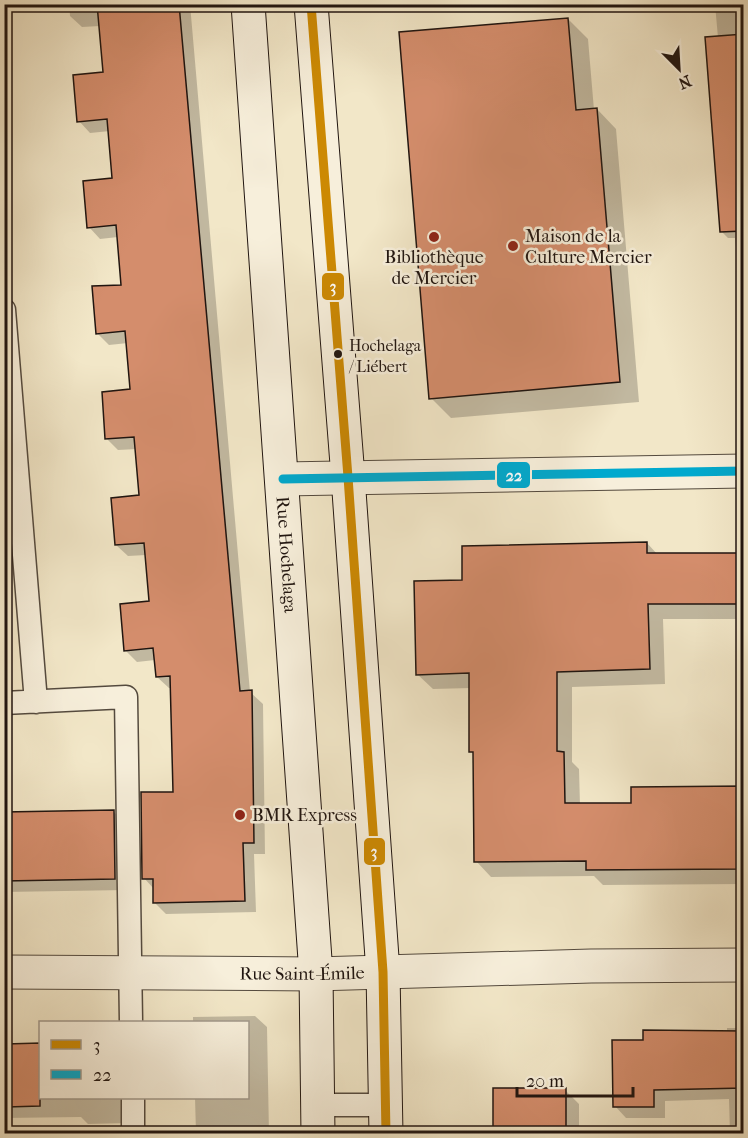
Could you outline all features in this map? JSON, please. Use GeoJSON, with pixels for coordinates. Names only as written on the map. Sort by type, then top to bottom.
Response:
{"type":"FeatureCollection","features":[{"type":"Feature","properties":{"kind":"main road","name":"Rue Hochelaga"},"geometry":{"type":"LineString","coordinates":[[248,4],[316,974],[318,1119]]}},
{"type":"Feature","properties":{"kind":"main road","name":"Rue Hochelaga"},"geometry":{"type":"LineString","coordinates":[[311,4],[348,477],[383,972],[386,1119]]}},
{"type":"Feature","properties":{"kind":"main road"},"geometry":{"type":"LineString","coordinates":[[282,479],[744,471]]}},
{"type":"Feature","properties":{"kind":"main road","name":"Rue Saint-Émile"},"geometry":{"type":"LineString","coordinates":[[4,972],[316,974],[591,966],[744,965]]}},
{"type":"Feature","properties":{"kind":"lane"},"geometry":{"type":"LineString","coordinates":[[4,310],[36,702]]}},
{"type":"Feature","properties":{"kind":"lane"},"geometry":{"type":"LineString","coordinates":[[4,703],[126,697],[131,1021]]}},
{"type":"Feature","properties":{"kind":"lane"},"geometry":{"type":"LineString","coordinates":[[133,1099],[133,1134]]}},
{"type":"Feature","properties":{"kind":"lane","name":"Rue Hochelaga"},"geometry":{"type":"LineString","coordinates":[[318,1119],[386,1119]]}},
{"type":"Feature","properties":{"kind":"building"},"geometry":{"type":"Polygon","coordinates":[[[97,4],[179,4],[240,691],[252,690],[254,843],[243,843],[245,901],[153,903],[153,879],[142,879],[141,792],[173,792],[170,676],[156,677],[153,648],[124,651],[120,604],[149,601],[144,543],[115,545],[111,498],[139,495],[134,437],[105,439],[102,392],[130,389],[125,331],[96,334],[92,286],[121,285],[116,225],[87,228],[83,181],[112,178],[107,119],[77,122],[73,75],[103,72],[97,4]]]}},
{"type":"Feature","properties":{"kind":"building","name":"Maison de la Culture Mercier"},"geometry":{"type":"Polygon","coordinates":[[[568,18],[576,110],[597,108],[620,382],[429,399],[399,32],[568,18]]]}},
{"type":"Feature","properties":{"kind":"building"},"geometry":{"type":"Polygon","coordinates":[[[744,34],[744,231],[720,232],[705,37],[744,34]]]}},
{"type":"Feature","properties":{"kind":"building"},"geometry":{"type":"Polygon","coordinates":[[[647,542],[647,553],[744,553],[744,604],[648,604],[650,669],[557,672],[557,751],[564,752],[565,803],[631,803],[631,787],[744,786],[744,869],[586,870],[586,861],[474,862],[473,752],[469,752],[469,673],[416,675],[414,581],[462,580],[462,546],[647,542]]]}},
{"type":"Feature","properties":{"kind":"building"},"geometry":{"type":"Polygon","coordinates":[[[114,810],[115,879],[4,881],[4,812],[114,810]]]}},
{"type":"Feature","properties":{"kind":"building"},"geometry":{"type":"Polygon","coordinates":[[[643,1030],[744,1031],[744,1088],[654,1090],[654,1107],[613,1107],[612,1040],[643,1040],[643,1030]]]}},
{"type":"Feature","properties":{"kind":"building"},"geometry":{"type":"Polygon","coordinates":[[[39,1043],[40,1106],[7,1107],[6,1044],[39,1043]]]}},
{"type":"Feature","properties":{"kind":"building"},"geometry":{"type":"Polygon","coordinates":[[[493,1088],[566,1088],[566,1134],[493,1134],[493,1088]]]}},
{"type":"Feature","properties":{"kind":"transit line","name":"3"},"geometry":{"type":"LineString","coordinates":[[311,4],[348,477],[383,972],[386,1134]]}},
{"type":"Feature","properties":{"kind":"transit line","name":"22"},"geometry":{"type":"LineString","coordinates":[[283,479],[744,471]]}},
{"type":"Feature","properties":{"kind":"place","name":"Bibliothèque de Mercier"},"geometry":{"type":"Point","coordinates":[434,237]}},
{"type":"Feature","properties":{"kind":"place","name":"Maison de la Culture Mercier"},"geometry":{"type":"Point","coordinates":[513,246]}},
{"type":"Feature","properties":{"kind":"place","name":"Hochelaga / Liébert"},"geometry":{"type":"Point","coordinates":[338,354]}},
{"type":"Feature","properties":{"kind":"place","name":"BMR Express"},"geometry":{"type":"Point","coordinates":[240,815]}}]}
